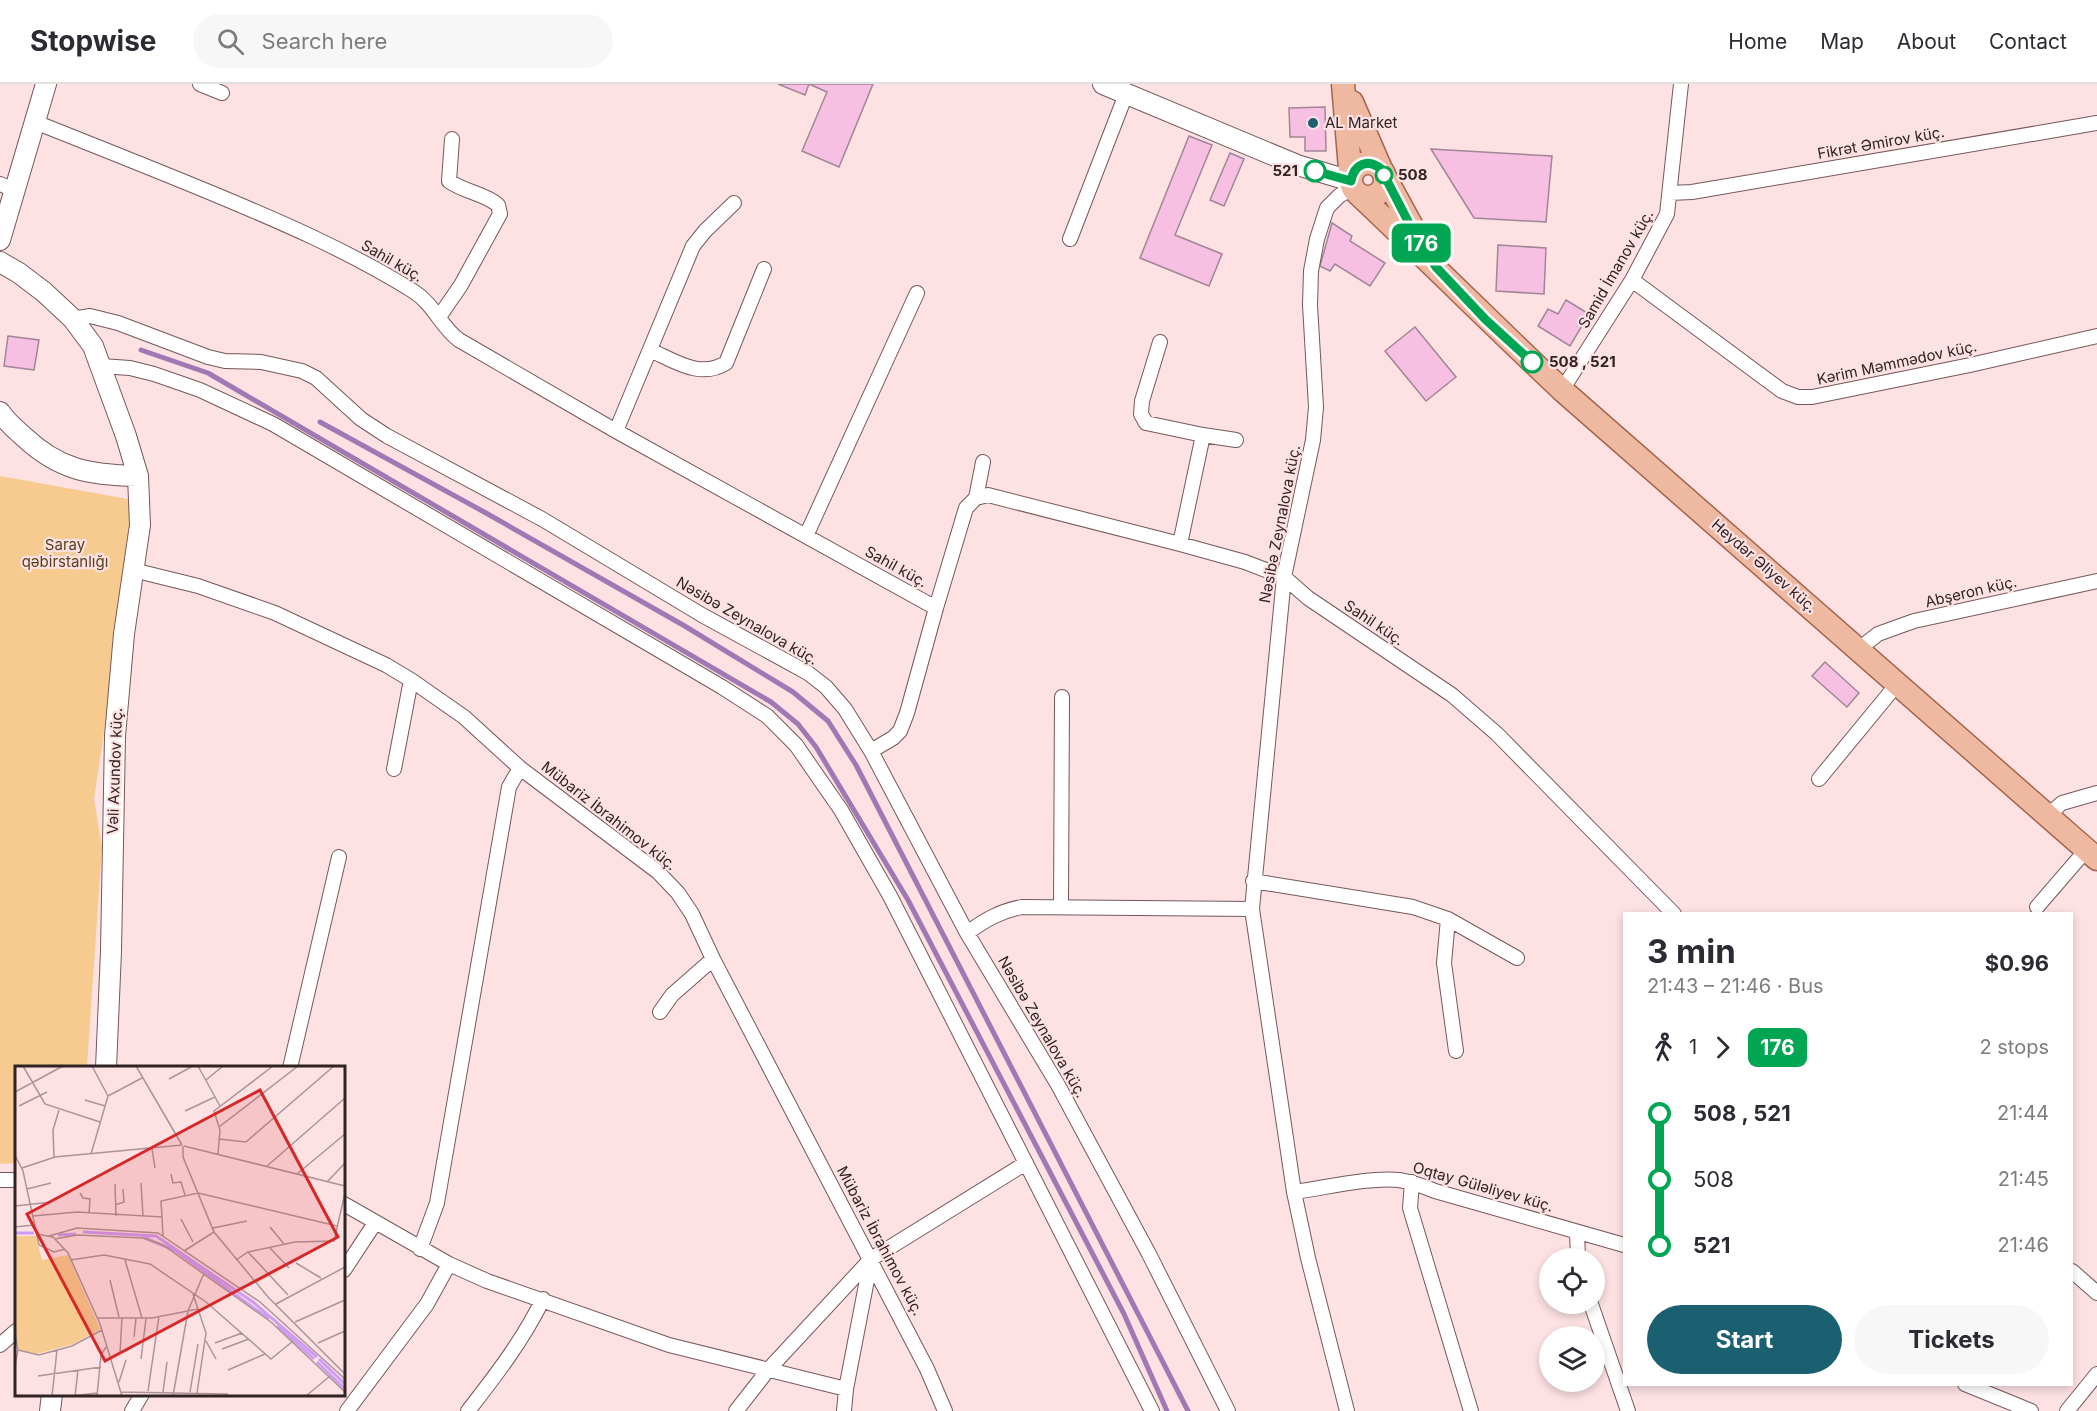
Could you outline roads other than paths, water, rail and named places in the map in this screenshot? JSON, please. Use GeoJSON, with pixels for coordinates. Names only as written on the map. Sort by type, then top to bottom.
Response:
{"type":"FeatureCollection","features":[{"type":"Feature","properties":{"kind":"main road"},"geometry":{"type":"LineString","coordinates":[[1344,84],[1405,217],[1436,267]]}},
{"type":"Feature","properties":{"kind":"main road"},"geometry":{"type":"LineString","coordinates":[[1344,84],[1354,187],[1436,267]]}},
{"type":"Feature","properties":{"kind":"main road"},"geometry":{"type":"LineString","coordinates":[[1354,187],[1356,168],[1362,164],[1376,165],[1383,172]]}},
{"type":"Feature","properties":{"kind":"main road","name":"Heydər Əliyev küç."},"geometry":{"type":"LineString","coordinates":[[1436,267],[1486,320],[1562,390],[2092,854]]}},
{"type":"Feature","properties":{"kind":"street"},"geometry":{"type":"LineString","coordinates":[[0,240],[7,187],[35,122],[46,84]]}},
{"type":"Feature","properties":{"kind":"street"},"geometry":{"type":"LineString","coordinates":[[200,84],[222,93]]}},
{"type":"Feature","properties":{"kind":"street"},"geometry":{"type":"LineString","coordinates":[[1103,84],[1354,187]]}},
{"type":"Feature","properties":{"kind":"street","name":"Samid İmanov küç."},"geometry":{"type":"LineString","coordinates":[[1562,390],[1632,280],[1664,222],[1670,193],[1681,84]]}},
{"type":"Feature","properties":{"kind":"street"},"geometry":{"type":"LineString","coordinates":[[1070,239],[1126,94]]}},
{"type":"Feature","properties":{"kind":"street","name":"Sahil küç."},"geometry":{"type":"LineString","coordinates":[[35,122],[280,221],[354,257],[416,292],[459,340],[616,431],[936,608],[966,508],[976,498],[988,495],[1245,562],[1284,577],[1308,598],[1452,695],[1497,734],[1672,912]]}},
{"type":"Feature","properties":{"kind":"street","name":"Fikrət Əmirov küç."},"geometry":{"type":"LineString","coordinates":[[1670,193],[1692,192],[2097,123]]}},
{"type":"Feature","properties":{"kind":"street"},"geometry":{"type":"LineString","coordinates":[[439,316],[461,285],[500,214],[498,205],[493,201],[457,187],[449,181],[452,139]]}},
{"type":"Feature","properties":{"kind":"street","name":"Nəsibə Zeynalova küç."},"geometry":{"type":"LineString","coordinates":[[1347,1411],[1308,1258],[1294,1192],[1252,909],[1284,577],[1313,440],[1316,407],[1310,304],[1311,271],[1317,239],[1327,208],[1339,196],[1354,187]]}},
{"type":"Feature","properties":{"kind":"street"},"geometry":{"type":"LineString","coordinates":[[616,431],[693,246],[734,203]]}},
{"type":"Feature","properties":{"kind":"street","name":"Vəli Axundov küç."},"geometry":{"type":"LineString","coordinates":[[0,262],[44,292],[73,319],[93,346],[132,451],[138,476],[140,525],[124,634],[115,736],[111,951],[106,1066]]}},
{"type":"Feature","properties":{"kind":"street"},"geometry":{"type":"LineString","coordinates":[[650,351],[694,370],[716,369],[726,363],[764,268]]}},
{"type":"Feature","properties":{"kind":"street","name":"Kərim Məmmədov küç."},"geometry":{"type":"LineString","coordinates":[[1632,280],[1782,391],[1798,397],[1812,397],[1970,365],[2097,336]]}},
{"type":"Feature","properties":{"kind":"street"},"geometry":{"type":"LineString","coordinates":[[806,536],[917,293]]}},
{"type":"Feature","properties":{"kind":"street","name":"Nəsibə Zeynalova küç."},"geometry":{"type":"LineString","coordinates":[[73,319],[90,316],[118,323],[208,357],[225,361],[261,362],[284,365],[302,371],[316,378],[341,403],[387,436],[542,519],[702,615],[808,673],[826,687],[845,709],[871,751],[967,933],[1058,1085],[1149,1254],[1228,1411]]}},
{"type":"Feature","properties":{"kind":"street"},"geometry":{"type":"LineString","coordinates":[[1160,342],[1142,401],[1142,414],[1146,423],[1236,440]]}},
{"type":"Feature","properties":{"kind":"street"},"geometry":{"type":"LineString","coordinates":[[101,366],[130,368],[154,374],[200,390],[273,424],[722,687],[767,716],[796,746],[841,810],[890,896],[1152,1411]]}},
{"type":"Feature","properties":{"kind":"street"},"geometry":{"type":"LineString","coordinates":[[0,412],[32,444],[58,463],[112,476],[138,476]]}},
{"type":"Feature","properties":{"kind":"street"},"geometry":{"type":"LineString","coordinates":[[1180,544],[1203,435]]}},
{"type":"Feature","properties":{"kind":"street"},"geometry":{"type":"LineString","coordinates":[[976,498],[983,462]]}},
{"type":"Feature","properties":{"kind":"street","name":"Mübariz İbrahimov küç."},"geometry":{"type":"LineString","coordinates":[[133,570],[198,586],[275,613],[386,665],[464,717],[520,768],[658,872],[678,893],[692,914],[927,1369],[945,1411]]}},
{"type":"Feature","properties":{"kind":"street","name":"Abşeron küç."},"geometry":{"type":"LineString","coordinates":[[1859,649],[1878,634],[1914,621],[2097,581]]}},
{"type":"Feature","properties":{"kind":"street"},"geometry":{"type":"LineString","coordinates":[[871,751],[900,731],[936,608]]}},
{"type":"Feature","properties":{"kind":"street"},"geometry":{"type":"LineString","coordinates":[[394,769],[411,680]]}},
{"type":"Feature","properties":{"kind":"street"},"geometry":{"type":"LineString","coordinates":[[1819,779],[1898,683]]}},
{"type":"Feature","properties":{"kind":"street"},"geometry":{"type":"LineString","coordinates":[[1061,907],[1062,698]]}},
{"type":"Feature","properties":{"kind":"street"},"geometry":{"type":"LineString","coordinates":[[420,1249],[437,1203],[509,787],[520,768]]}},
{"type":"Feature","properties":{"kind":"street"},"geometry":{"type":"LineString","coordinates":[[2048,815],[2062,803],[2097,793]]}},
{"type":"Feature","properties":{"kind":"street"},"geometry":{"type":"LineString","coordinates":[[2037,907],[2092,854]]}},
{"type":"Feature","properties":{"kind":"street"},"geometry":{"type":"LineString","coordinates":[[290,1066],[339,857]]}},
{"type":"Feature","properties":{"kind":"street"},"geometry":{"type":"LineString","coordinates":[[1253,881],[1413,907],[1448,919],[1517,958]]}},
{"type":"Feature","properties":{"kind":"street"},"geometry":{"type":"LineString","coordinates":[[967,933],[989,917],[1004,910],[1022,907],[1252,909]]}},
{"type":"Feature","properties":{"kind":"street"},"geometry":{"type":"LineString","coordinates":[[1448,919],[1444,963],[1456,1051]]}},
{"type":"Feature","properties":{"kind":"street"},"geometry":{"type":"LineString","coordinates":[[660,1012],[672,995],[713,958]]}},
{"type":"Feature","properties":{"kind":"street"},"geometry":{"type":"LineString","coordinates":[[736,1411],[768,1370],[871,1259],[1026,1162]]}},
{"type":"Feature","properties":{"kind":"street","name":"Oqtay Güləliyev küç."},"geometry":{"type":"LineString","coordinates":[[1294,1192],[1354,1183],[1396,1180],[1412,1182],[1435,1191],[1623,1245]]}},
{"type":"Feature","properties":{"kind":"street"},"geometry":{"type":"LineString","coordinates":[[1412,1182],[1410,1208],[1471,1411]]}},
{"type":"Feature","properties":{"kind":"street"},"geometry":{"type":"LineString","coordinates":[[345,1205],[420,1249],[487,1281],[669,1345],[846,1389]]}},
{"type":"Feature","properties":{"kind":"street"},"geometry":{"type":"LineString","coordinates":[[345,1268],[375,1222]]}},
{"type":"Feature","properties":{"kind":"street"},"geometry":{"type":"LineString","coordinates":[[1577,1232],[1578,1248]]}},
{"type":"Feature","properties":{"kind":"street"},"geometry":{"type":"LineString","coordinates":[[844,1411],[846,1389],[871,1259]]}},
{"type":"Feature","properties":{"kind":"street"},"geometry":{"type":"LineString","coordinates":[[347,1411],[427,1304],[449,1264]]}},
{"type":"Feature","properties":{"kind":"street"},"geometry":{"type":"LineString","coordinates":[[2073,1271],[2097,1293]]}},
{"type":"Feature","properties":{"kind":"street"},"geometry":{"type":"LineString","coordinates":[[468,1411],[511,1356],[530,1326],[543,1299]]}},
{"type":"Feature","properties":{"kind":"street"},"geometry":{"type":"LineString","coordinates":[[1595,1314],[1628,1411]]}},
{"type":"Feature","properties":{"kind":"street"},"geometry":{"type":"LineString","coordinates":[[0,1345],[15,1332]]}},
{"type":"Feature","properties":{"kind":"street"},"geometry":{"type":"LineString","coordinates":[[2067,1411],[2097,1374]]}},
{"type":"Feature","properties":{"kind":"street"},"geometry":{"type":"LineString","coordinates":[[1970,1386],[2031,1411]]}},
{"type":"Feature","properties":{"kind":"street"},"geometry":{"type":"LineString","coordinates":[[51,1411],[52,1396]]}},
{"type":"Feature","properties":{"kind":"street"},"geometry":{"type":"LineString","coordinates":[[132,1411],[141,1396]]}},
{"type":"Feature","properties":{"kind":"waterway"},"geometry":{"type":"LineString","coordinates":[[141,350],[208,373],[771,702],[798,724],[816,747],[908,900],[1124,1314],[1167,1411]]}},
{"type":"Feature","properties":{"kind":"waterway"},"geometry":{"type":"LineString","coordinates":[[320,422],[683,625],[793,692],[828,721],[856,765],[1188,1411]]}},
{"type":"Feature","properties":{"kind":"place","name":"AL Market"},"geometry":{"type":"Point","coordinates":[1313,123]}},
{"type":"Feature","properties":{"kind":"place","name":"521"},"geometry":{"type":"Point","coordinates":[1315,171]}},
{"type":"Feature","properties":{"kind":"place","name":"508"},"geometry":{"type":"Point","coordinates":[1384,175]}},
{"type":"Feature","properties":{"kind":"place","name":"508 , 521"},"geometry":{"type":"Point","coordinates":[1532,362]}},
{"type":"Feature","properties":{"kind":"park label","name":"Saray qəbirstanlığı"},"geometry":{"type":"Point","coordinates":[65,554]}}]}
